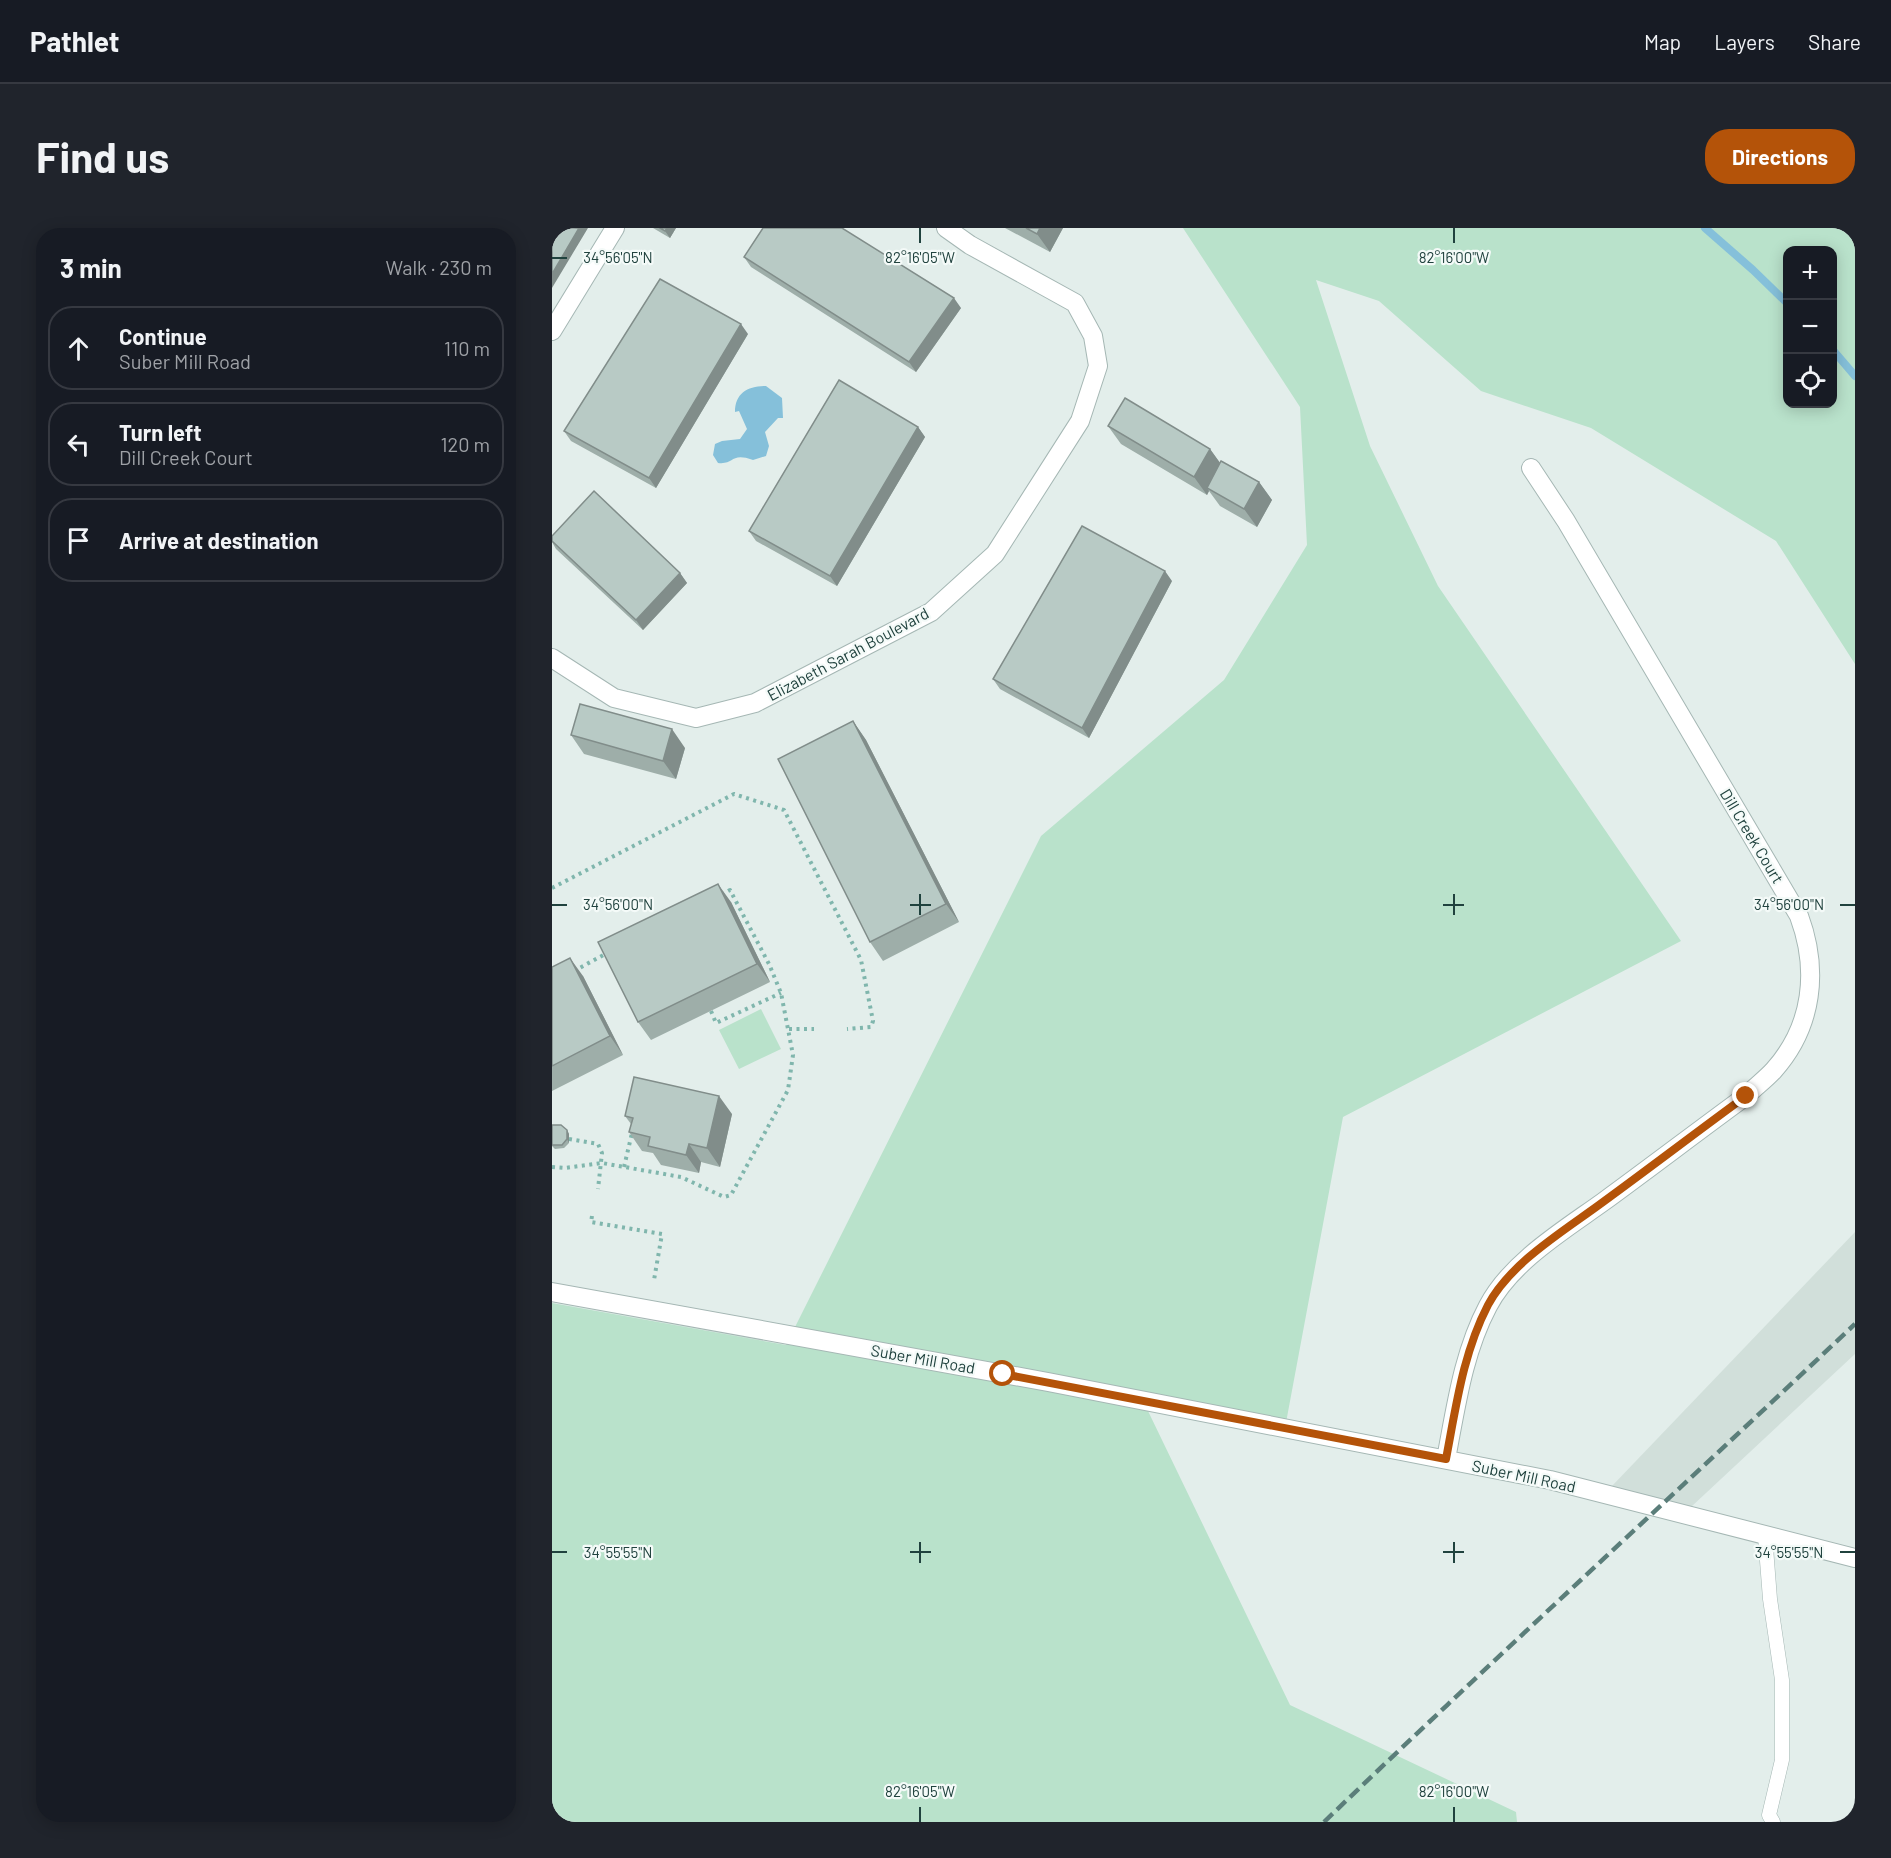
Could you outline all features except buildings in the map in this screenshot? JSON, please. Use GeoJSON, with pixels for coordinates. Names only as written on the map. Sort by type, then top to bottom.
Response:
{"type":"FeatureCollection","features":[{"type":"Feature","properties":{"kind":"street"},"geometry":{"type":"LineString","coordinates":[[552,331],[615,228]]}},
{"type":"Feature","properties":{"kind":"street","name":"Elizabeth Sarah Boulevard"},"geometry":{"type":"LineString","coordinates":[[552,658],[614,698],[696,718],[755,703],[931,612],[995,554],[1080,421],[1098,366],[1093,336],[1075,303],[970,245],[946,228]]}},
{"type":"Feature","properties":{"kind":"street","name":"Dill Creek Court"},"geometry":{"type":"LineString","coordinates":[[1446,1459],[1460,1385],[1471,1344],[1489,1304],[1506,1279],[1541,1247],[1746,1096],[1774,1070],[1794,1041],[1801,1026],[1807,1009],[1812,972],[1806,934],[1799,916],[1566,521],[1531,468]]}},
{"type":"Feature","properties":{"kind":"street","name":"Suber Mill Road"},"geometry":{"type":"LineString","coordinates":[[552,1292],[1048,1382],[1550,1480],[1855,1558]]}},
{"type":"Feature","properties":{"kind":"lane"},"geometry":{"type":"LineString","coordinates":[[1765,1535],[1770,1599],[1782,1680],[1782,1760],[1769,1815],[1773,1822]]}},
{"type":"Feature","properties":{"kind":"path"},"geometry":{"type":"LineString","coordinates":[[552,888],[735,794],[784,810],[861,960],[873,1021],[871,1027],[847,1029]]}},
{"type":"Feature","properties":{"kind":"path"},"geometry":{"type":"LineString","coordinates":[[552,1167],[565,1168],[602,1163],[681,1177],[724,1197],[731,1195],[788,1090],[793,1055],[781,993],[769,964],[730,890],[720,895]]}},
{"type":"Feature","properties":{"kind":"path"},"geometry":{"type":"LineString","coordinates":[[573,971],[615,950]]}},
{"type":"Feature","properties":{"kind":"path"},"geometry":{"type":"LineString","coordinates":[[711,1011],[716,1023],[781,993]]}},
{"type":"Feature","properties":{"kind":"path"},"geometry":{"type":"LineString","coordinates":[[789,1029],[814,1029]]}},
{"type":"Feature","properties":{"kind":"path"},"geometry":{"type":"LineString","coordinates":[[624,1167],[634,1124]]}},
{"type":"Feature","properties":{"kind":"path"},"geometry":{"type":"LineString","coordinates":[[569,1139],[598,1144],[602,1153],[598,1190]]}},
{"type":"Feature","properties":{"kind":"path"},"geometry":{"type":"LineString","coordinates":[[592,1216],[591,1222],[662,1234],[654,1280]]}},
{"type":"Feature","properties":{"kind":"shaded area"},"geometry":{"type":"Polygon","coordinates":[[[1855,1232],[1855,1354],[1691,1507],[1612,1486],[1855,1232]]]}},
{"type":"Feature","properties":{"kind":"green space"},"geometry":{"type":"Polygon","coordinates":[[[1183,228],[1855,228],[1855,664],[1776,541],[1591,428],[1481,391],[1379,301],[1316,280],[1370,446],[1438,586],[1681,941],[1343,1117],[1285,1428],[1148,1411],[1290,1705],[1516,1812],[1517,1822],[552,1822],[552,1303],[786,1345],[1041,836],[1224,680],[1307,545],[1300,407],[1183,228]]]}},
{"type":"Feature","properties":{"kind":"green space"},"geometry":{"type":"Polygon","coordinates":[[[761,1009],[781,1049],[739,1069],[719,1030],[761,1009]]]}},
{"type":"Feature","properties":{"kind":"water"},"geometry":{"type":"Polygon","coordinates":[[[766,386],[782,398],[783,418],[778,418],[765,432],[769,446],[766,456],[753,460],[740,457],[718,463],[713,455],[715,444],[740,439],[747,429],[739,411],[735,412],[740,395],[748,389],[766,386]]]}},
{"type":"Feature","properties":{"kind":"waterway"},"geometry":{"type":"LineString","coordinates":[[1705,228],[1784,300]]}},
{"type":"Feature","properties":{"kind":"waterway"},"geometry":{"type":"LineString","coordinates":[[1836,354],[1855,376]]}},
{"type":"Feature","properties":{"kind":"railway"},"geometry":{"type":"LineString","coordinates":[[1324,1822],[1855,1324]]}},
{"type":"Feature","properties":{"kind":"route"},"geometry":{"type":"LineString","coordinates":[[1003,1374],[1446,1459],[1460,1385],[1471,1344],[1489,1304],[1506,1279],[1541,1247],[1746,1096]]}}]}
